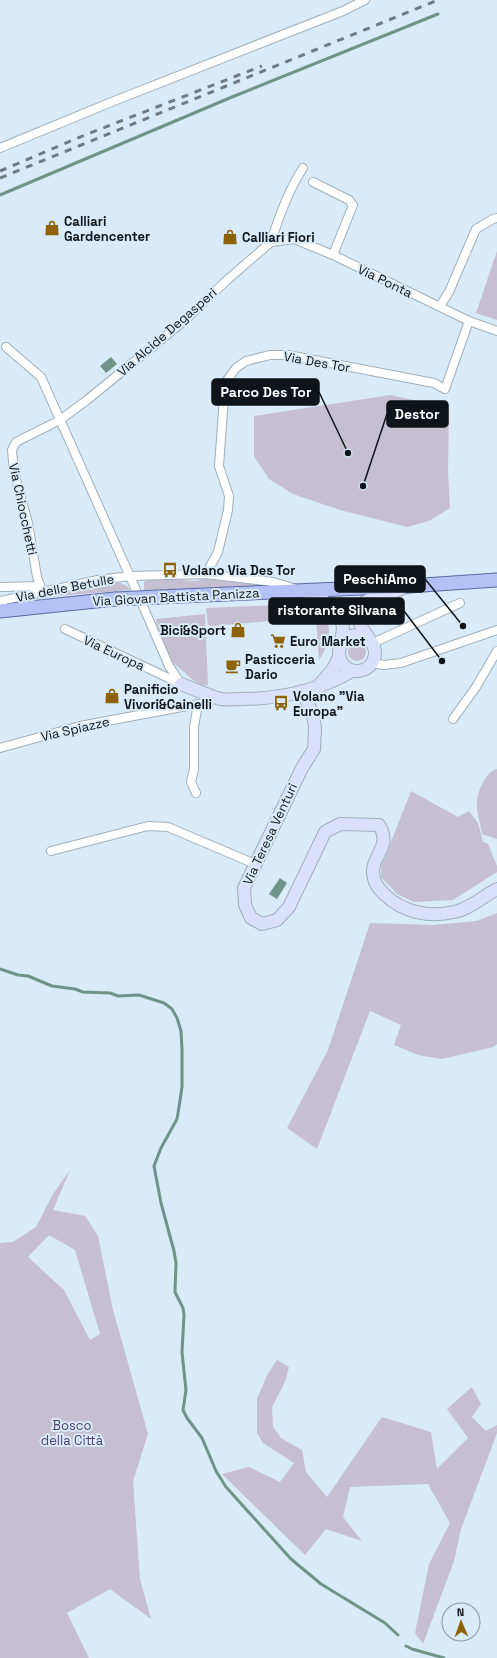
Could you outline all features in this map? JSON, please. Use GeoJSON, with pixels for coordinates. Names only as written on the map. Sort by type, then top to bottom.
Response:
{"type":"FeatureCollection","features":[{"type":"Feature","properties":{"kind":"main road","name":"Via Giovan Battista Panizza"},"geometry":{"type":"LineString","coordinates":[[0,611],[158,597],[409,586],[497,580]]}},
{"type":"Feature","properties":{"kind":"street"},"geometry":{"type":"LineString","coordinates":[[0,148],[114,101],[343,11],[365,0]]}},
{"type":"Feature","properties":{"kind":"street"},"geometry":{"type":"LineString","coordinates":[[271,242],[281,211],[303,168]]}},
{"type":"Feature","properties":{"kind":"street"},"geometry":{"type":"LineString","coordinates":[[313,182],[349,200],[353,205],[333,255]]}},
{"type":"Feature","properties":{"kind":"street"},"geometry":{"type":"LineString","coordinates":[[440,306],[449,292],[476,229],[497,218]]}},
{"type":"Feature","properties":{"kind":"street","name":"Via Ponta"},"geometry":{"type":"LineString","coordinates":[[271,242],[294,239],[333,255],[402,290],[440,306],[469,321],[497,331]]}},
{"type":"Feature","properties":{"kind":"street","name":"Via Alcide Degasperi"},"geometry":{"type":"LineString","coordinates":[[60,420],[184,321],[226,281],[271,242]]}},
{"type":"Feature","properties":{"kind":"street","name":"Via Des Tor"},"geometry":{"type":"LineString","coordinates":[[206,574],[218,552],[228,510],[229,496],[219,466],[222,403],[225,383],[236,368],[246,361],[270,355],[288,355],[434,383],[445,390],[469,321]]}},
{"type":"Feature","properties":{"kind":"street"},"geometry":{"type":"LineString","coordinates":[[6,347],[41,377],[136,590]]}},
{"type":"Feature","properties":{"kind":"street","name":"Via Chiocchetti"},"geometry":{"type":"LineString","coordinates":[[41,589],[36,577],[28,523],[14,472],[12,450],[16,442],[60,420]]}},
{"type":"Feature","properties":{"kind":"street","name":"Via delle Betulle"},"geometry":{"type":"LineString","coordinates":[[0,601],[41,589],[130,576],[206,574],[273,582],[287,585],[302,591]]}},
{"type":"Feature","properties":{"kind":"street"},"geometry":{"type":"LineString","coordinates":[[302,591],[317,596],[331,605],[339,616],[343,627],[341,643],[338,650],[339,657],[343,666],[352,671],[360,671],[367,668],[375,657],[375,650],[371,641],[361,627],[358,616],[360,605],[373,597],[391,593],[409,586]]}},
{"type":"Feature","properties":{"kind":"street"},"geometry":{"type":"LineString","coordinates":[[0,587],[41,589]]}},
{"type":"Feature","properties":{"kind":"street"},"geometry":{"type":"LineString","coordinates":[[371,641],[460,603]]}},
{"type":"Feature","properties":{"kind":"street"},"geometry":{"type":"LineString","coordinates":[[143,606],[169,666],[181,684]]}},
{"type":"Feature","properties":{"kind":"street","name":"Via Europa"},"geometry":{"type":"LineString","coordinates":[[66,629],[181,684],[221,699],[260,699],[286,696],[318,686],[352,671]]}},
{"type":"Feature","properties":{"kind":"street"},"geometry":{"type":"LineString","coordinates":[[372,663],[384,665],[401,663],[497,630]]}},
{"type":"Feature","properties":{"kind":"street"},"geometry":{"type":"LineString","coordinates":[[341,643],[350,635],[363,635],[371,641]]}},
{"type":"Feature","properties":{"kind":"street"},"geometry":{"type":"LineString","coordinates":[[453,720],[476,687],[497,651]]}},
{"type":"Feature","properties":{"kind":"street"},"geometry":{"type":"LineString","coordinates":[[318,686],[333,669],[339,657]]}},
{"type":"Feature","properties":{"kind":"street","name":"Via Teresa Venturi"},"geometry":{"type":"LineString","coordinates":[[302,691],[313,714],[315,728],[314,749],[302,768],[244,888],[245,905],[251,918],[262,924],[277,920],[289,907],[325,832],[340,824],[379,825],[384,842],[373,870],[376,885],[390,899],[406,909],[427,914],[454,912],[472,906],[495,890]]}},
{"type":"Feature","properties":{"kind":"street","name":"Via Spiazze"},"geometry":{"type":"LineString","coordinates":[[0,748],[80,726],[198,704],[216,697]]}},
{"type":"Feature","properties":{"kind":"street"},"geometry":{"type":"LineString","coordinates":[[196,793],[191,782],[194,769],[194,727],[198,704]]}},
{"type":"Feature","properties":{"kind":"street"},"geometry":{"type":"LineString","coordinates":[[51,851],[148,826],[168,827],[255,864]]}},
{"type":"Feature","properties":{"kind":"green space"},"geometry":{"type":"Polygon","coordinates":[[[497,251],[497,320],[476,313],[497,251]]]}},
{"type":"Feature","properties":{"kind":"green space"},"geometry":{"type":"Polygon","coordinates":[[[390,395],[441,406],[449,410],[448,472],[450,508],[429,521],[407,527],[340,510],[293,494],[269,479],[254,456],[254,416],[390,395]]]}},
{"type":"Feature","properties":{"kind":"green space"},"geometry":{"type":"Polygon","coordinates":[[[154,578],[195,581],[209,578],[273,585],[144,590],[144,582],[154,578]]]}},
{"type":"Feature","properties":{"kind":"green space"},"geometry":{"type":"Polygon","coordinates":[[[113,581],[125,585],[130,590],[59,596],[2,603],[113,581]]]}},
{"type":"Feature","properties":{"kind":"green space"},"geometry":{"type":"Polygon","coordinates":[[[331,599],[360,599],[353,610],[351,624],[344,625],[331,599]]]}},
{"type":"Feature","properties":{"kind":"green space"},"geometry":{"type":"Polygon","coordinates":[[[306,604],[321,610],[327,614],[332,621],[328,623],[328,642],[319,660],[316,617],[213,626],[208,625],[206,608],[306,604]]]}},
{"type":"Feature","properties":{"kind":"green space"},"geometry":{"type":"Polygon","coordinates":[[[205,614],[208,685],[202,685],[193,680],[171,661],[159,636],[156,619],[205,614]]]}},
{"type":"Feature","properties":{"kind":"green space"},"geometry":{"type":"Polygon","coordinates":[[[353,643],[361,643],[366,648],[364,659],[361,661],[353,661],[348,656],[348,648],[353,643]]]}},
{"type":"Feature","properties":{"kind":"green space"},"geometry":{"type":"Polygon","coordinates":[[[497,769],[497,839],[482,834],[478,814],[477,798],[483,782],[489,774],[497,769]]]}},
{"type":"Feature","properties":{"kind":"green space"},"geometry":{"type":"Polygon","coordinates":[[[411,791],[458,817],[469,811],[478,823],[483,842],[488,844],[497,866],[497,872],[453,900],[414,902],[397,894],[381,877],[381,867],[411,791]]]}},
{"type":"Feature","properties":{"kind":"green space"},"geometry":{"type":"Polygon","coordinates":[[[497,913],[497,1044],[493,1047],[442,1059],[418,1055],[394,1045],[401,1025],[370,1011],[317,1149],[287,1128],[328,1050],[370,923],[433,925],[477,921],[497,913]]]}},
{"type":"Feature","properties":{"kind":"green space","name":"Bosco della Città"},"geometry":{"type":"Polygon","coordinates":[[[70,1170],[53,1210],[85,1216],[98,1236],[113,1310],[148,1434],[133,1481],[140,1579],[151,1619],[110,1589],[67,1613],[89,1658],[0,1658],[0,1243],[13,1242],[36,1227],[53,1194],[70,1170]],[[49,1235],[28,1257],[64,1290],[90,1340],[100,1334],[75,1250],[49,1235]]]}},
{"type":"Feature","properties":{"kind":"green space"},"geometry":{"type":"Polygon","coordinates":[[[277,1360],[289,1367],[285,1382],[272,1407],[273,1427],[281,1438],[302,1450],[306,1472],[327,1497],[382,1417],[431,1432],[437,1469],[468,1438],[447,1409],[472,1387],[481,1404],[472,1417],[486,1431],[497,1425],[497,1433],[461,1529],[454,1561],[423,1644],[415,1633],[429,1564],[450,1523],[428,1484],[350,1487],[343,1517],[362,1541],[326,1529],[305,1555],[222,1474],[249,1467],[280,1482],[294,1463],[263,1443],[257,1433],[257,1399],[267,1375],[277,1360]]]}},
{"type":"Feature","properties":{"kind":"shaded area"},"geometry":{"type":"Polygon","coordinates":[[[111,357],[117,364],[106,373],[100,366],[111,357]]]}},
{"type":"Feature","properties":{"kind":"shaded area"},"geometry":{"type":"Polygon","coordinates":[[[280,878],[287,883],[277,899],[269,894],[280,878]]]}},
{"type":"Feature","properties":{"kind":"waterway"},"geometry":{"type":"LineString","coordinates":[[0,195],[232,97],[438,14]]}},
{"type":"Feature","properties":{"kind":"waterway"},"geometry":{"type":"LineString","coordinates":[[0,969],[18,975],[28,976],[52,986],[75,989],[83,992],[110,993],[118,996],[139,995],[164,1003],[172,1009],[177,1018],[181,1031],[182,1087],[177,1119],[161,1148],[154,1166],[161,1203],[174,1251],[176,1263],[175,1292],[183,1308],[184,1315],[182,1352],[186,1390],[183,1410],[202,1438],[216,1471],[226,1487],[291,1559],[321,1584],[385,1623],[398,1635]]}},
{"type":"Feature","properties":{"kind":"waterway"},"geometry":{"type":"LineString","coordinates":[[406,1646],[444,1658]]}},
{"type":"Feature","properties":{"kind":"railway"},"geometry":{"type":"LineString","coordinates":[[0,178],[438,0]]}},
{"type":"Feature","properties":{"kind":"railway"},"geometry":{"type":"LineString","coordinates":[[0,171],[85,135],[262,66]]}},
{"type":"Feature","properties":{"kind":"place","name":"Calliari Gardencenter"},"geometry":{"type":"Point","coordinates":[52,228]}},
{"type":"Feature","properties":{"kind":"place","name":"Calliari Fiori"},"geometry":{"type":"Point","coordinates":[230,237]}},
{"type":"Feature","properties":{"kind":"place","name":"Parco Des Tor"},"geometry":{"type":"Point","coordinates":[348,453]}},
{"type":"Feature","properties":{"kind":"place","name":"Destor"},"geometry":{"type":"Point","coordinates":[363,486]}},
{"type":"Feature","properties":{"kind":"place","name":"Volano Via Des Tor"},"geometry":{"type":"Point","coordinates":[170,570]}},
{"type":"Feature","properties":{"kind":"place","name":"PeschiAmo"},"geometry":{"type":"Point","coordinates":[463,626]}},
{"type":"Feature","properties":{"kind":"place","name":"Bici&Sport"},"geometry":{"type":"Point","coordinates":[238,630]}},
{"type":"Feature","properties":{"kind":"place","name":"Euro Market"},"geometry":{"type":"Point","coordinates":[278,641]}},
{"type":"Feature","properties":{"kind":"place","name":"ristorante Silvana"},"geometry":{"type":"Point","coordinates":[442,661]}},
{"type":"Feature","properties":{"kind":"place","name":"Pasticceria Dario"},"geometry":{"type":"Point","coordinates":[233,666]}},
{"type":"Feature","properties":{"kind":"place","name":"Panificio Vivori&Cainelli"},"geometry":{"type":"Point","coordinates":[112,696]}},
{"type":"Feature","properties":{"kind":"place","name":"Volano \"Via Europa\""},"geometry":{"type":"Point","coordinates":[281,703]}}]}
